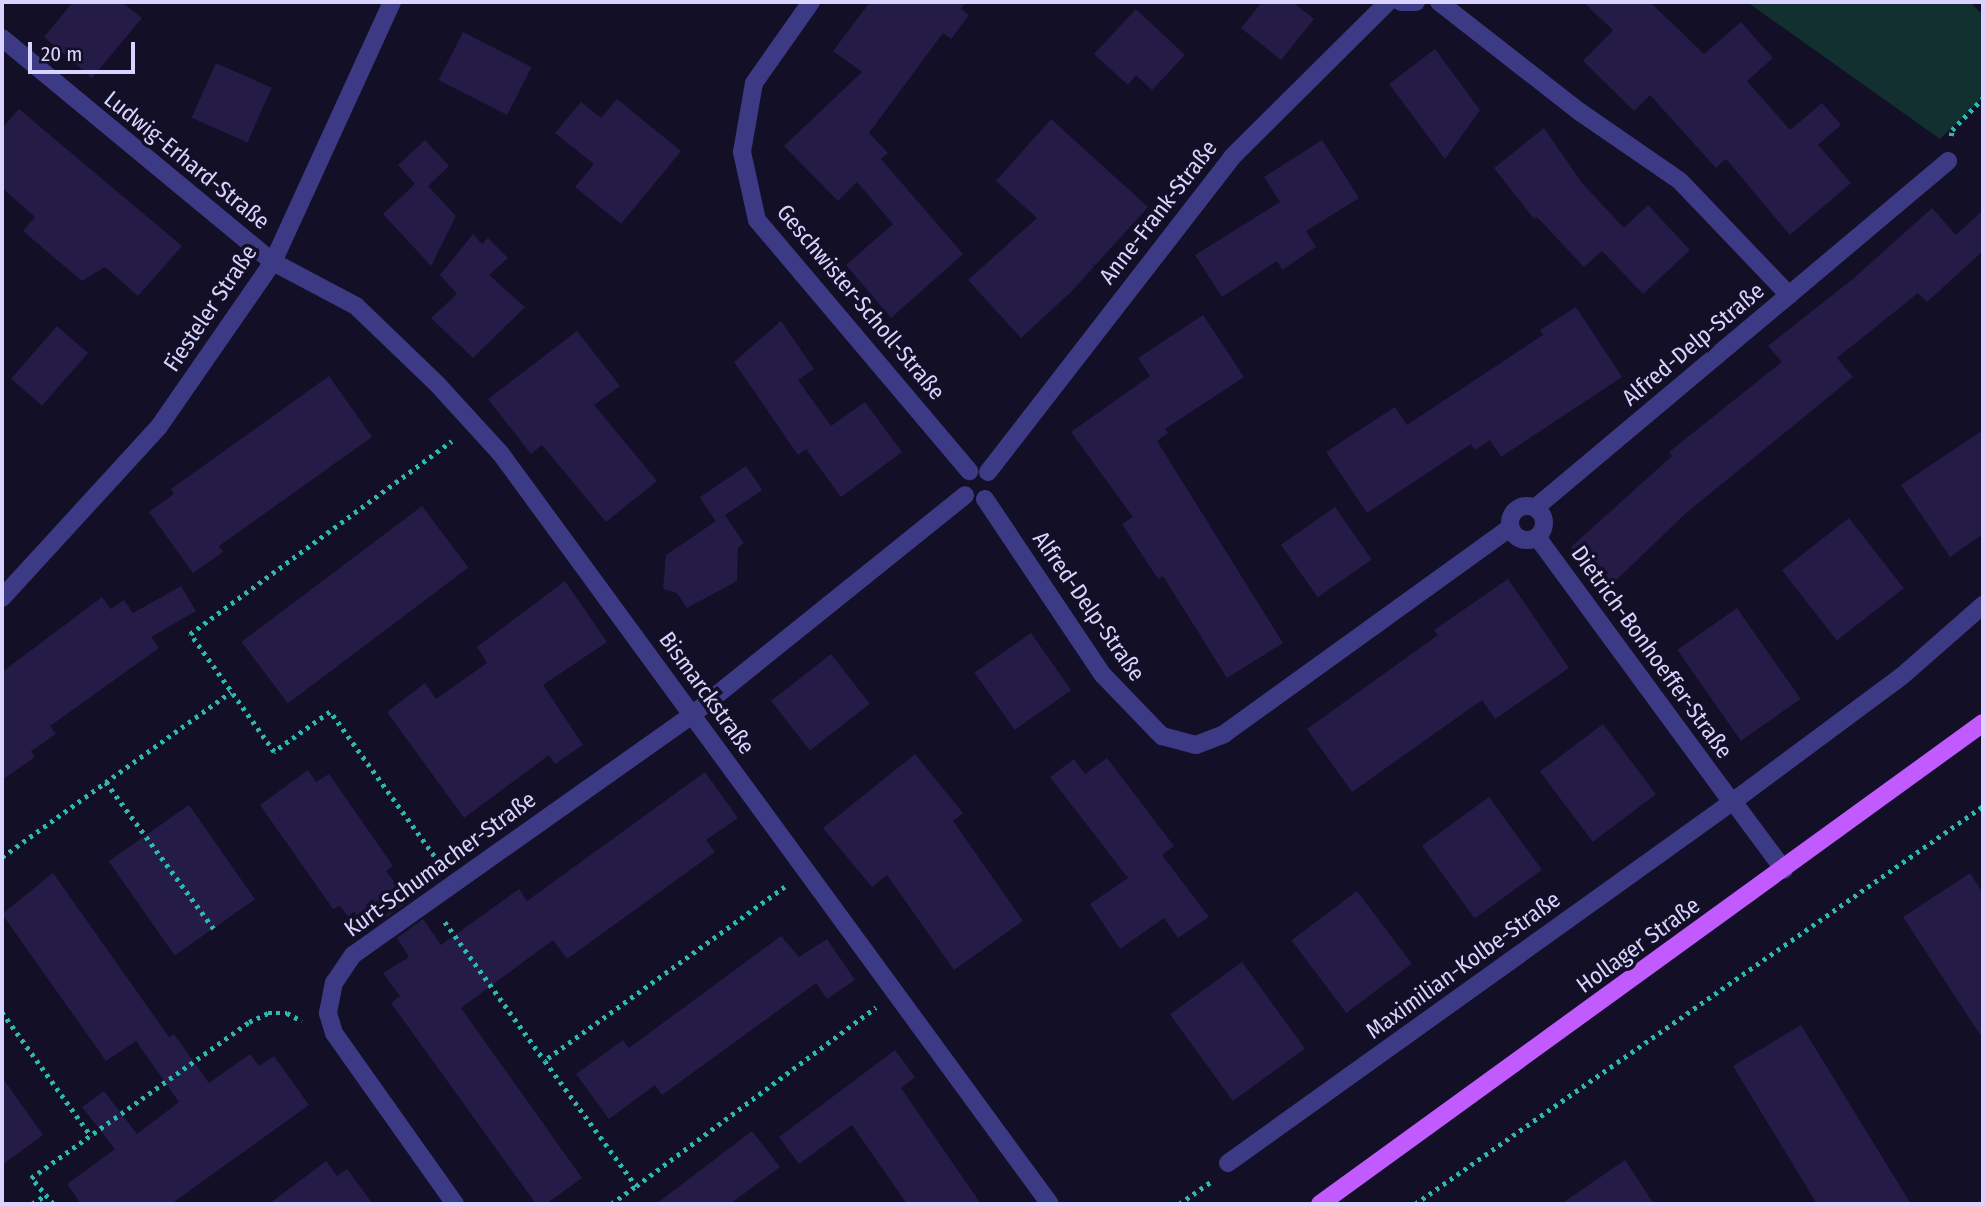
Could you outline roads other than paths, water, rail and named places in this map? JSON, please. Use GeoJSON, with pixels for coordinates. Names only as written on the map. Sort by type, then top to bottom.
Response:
{"type":"FeatureCollection","features":[{"type":"Feature","properties":{"kind":"main road","name":"Hollager Straße"},"geometry":{"type":"LineString","coordinates":[[1320,1204],[1784,870],[1983,723]]}},
{"type":"Feature","properties":{"kind":"street","name":"Fiesteler Straße"},"geometry":{"type":"LineString","coordinates":[[2,598],[158,428],[273,262],[392,2]]}},
{"type":"Feature","properties":{"kind":"street","name":"Geschwister-Scholl-Straße"},"geometry":{"type":"LineString","coordinates":[[811,2],[754,83],[742,152],[757,220],[978,471]]}},
{"type":"Feature","properties":{"kind":"street","name":"Anne-Frank-Straße"},"geometry":{"type":"LineString","coordinates":[[965,495],[962,479],[978,471],[1232,157],[1388,2]]}},
{"type":"Feature","properties":{"kind":"street"},"geometry":{"type":"LineString","coordinates":[[1401,2],[1416,2]]}},
{"type":"Feature","properties":{"kind":"street","name":"Alfred-Delp-Straße"},"geometry":{"type":"LineString","coordinates":[[985,499],[1104,675],[1162,736],[1196,745],[1224,734],[1510,528],[1519,508],[1535,508],[1789,295],[1680,181],[1580,112],[1439,2]]}},
{"type":"Feature","properties":{"kind":"street","name":"Ludwig-Erhard-Straße"},"geometry":{"type":"LineString","coordinates":[[3,42],[273,262]]}},
{"type":"Feature","properties":{"kind":"street"},"geometry":{"type":"LineString","coordinates":[[1789,295],[1948,161]]}},
{"type":"Feature","properties":{"kind":"street","name":"Bismarckstraße"},"geometry":{"type":"LineString","coordinates":[[273,262],[356,306],[475,425],[693,714],[1051,1204]]}},
{"type":"Feature","properties":{"kind":"street"},"geometry":{"type":"LineString","coordinates":[[693,714],[965,495],[974,500],[985,499],[994,486],[978,471]]}},
{"type":"Feature","properties":{"kind":"street"},"geometry":{"type":"LineString","coordinates":[[1510,528],[1521,540],[1537,537],[1545,522],[1535,508]]}},
{"type":"Feature","properties":{"kind":"street","name":"Dietrich-Bonhoeffer-Straße"},"geometry":{"type":"LineString","coordinates":[[1537,537],[1784,870]]}},
{"type":"Feature","properties":{"kind":"street","name":"Maximilian-Kolbe-Straße"},"geometry":{"type":"LineString","coordinates":[[1228,1163],[1732,802],[1902,676],[1983,605]]}},
{"type":"Feature","properties":{"kind":"street","name":"Kurt-Schumacher-Straße"},"geometry":{"type":"LineString","coordinates":[[455,1204],[334,1033],[328,1013],[334,983],[353,956],[693,714]]}}]}
